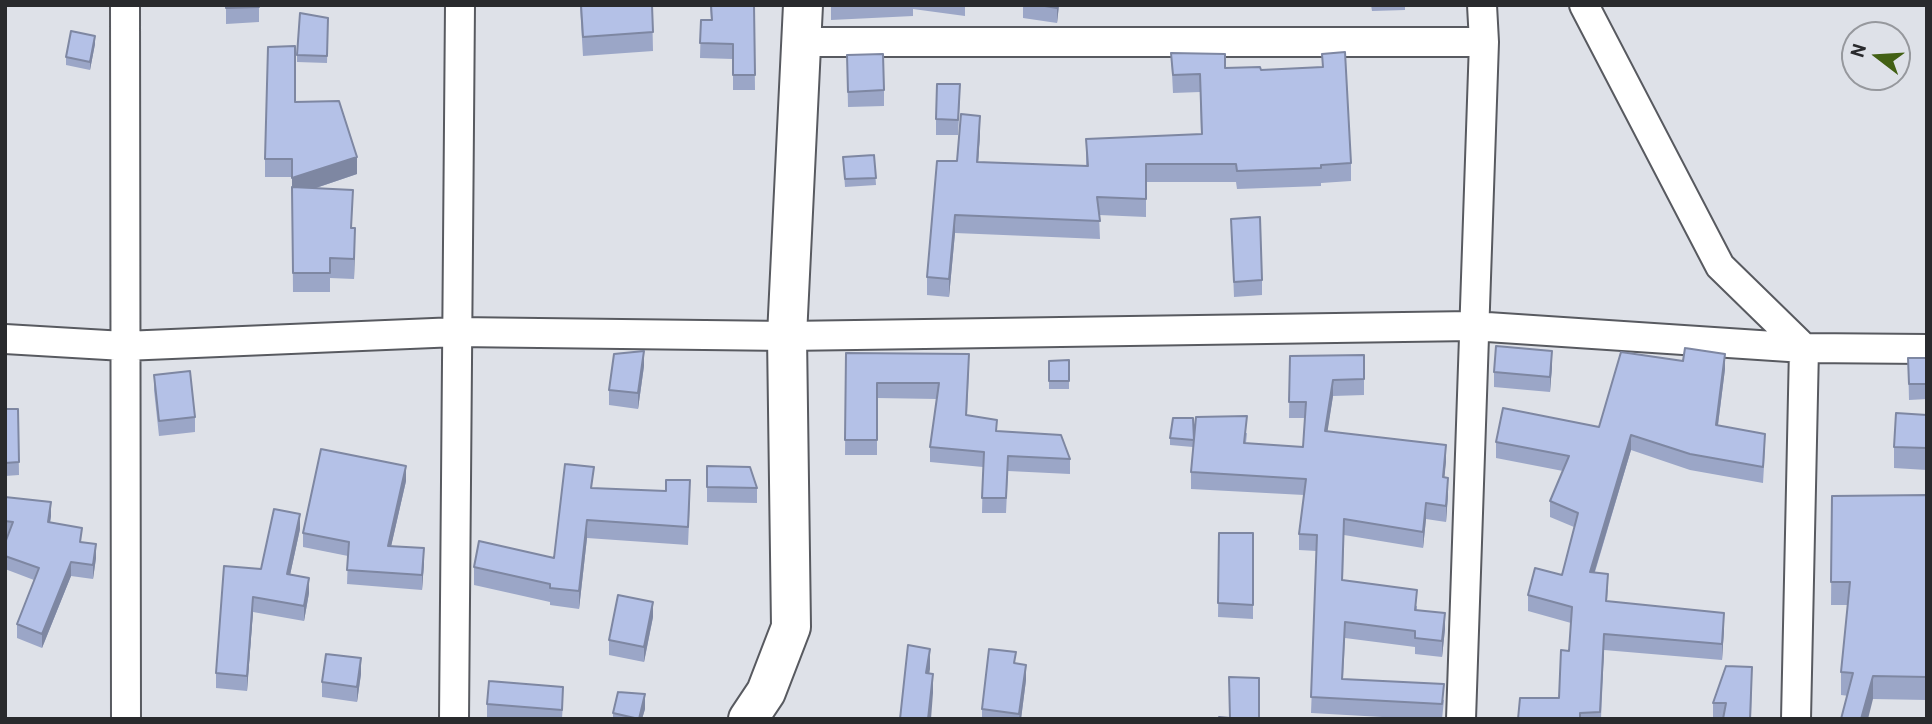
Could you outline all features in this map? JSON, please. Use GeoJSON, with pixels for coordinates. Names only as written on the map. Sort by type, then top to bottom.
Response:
{"type":"FeatureCollection","features":[{"type":"Feature","properties":{"kind":"street"},"geometry":{"type":"LineString","coordinates":[[125,5],[126,719]]}},
{"type":"Feature","properties":{"kind":"street"},"geometry":{"type":"LineString","coordinates":[[454,719],[460,5]]}},
{"type":"Feature","properties":{"kind":"street"},"geometry":{"type":"LineString","coordinates":[[1461,719],[1472,326],[1484,42],[1482,5]]}},
{"type":"Feature","properties":{"kind":"street"},"geometry":{"type":"LineString","coordinates":[[1584,5],[1720,267],[1804,348],[1796,719]]}},
{"type":"Feature","properties":{"kind":"street"},"geometry":{"type":"LineString","coordinates":[[748,719],[766,692],[791,627],[787,336],[803,24],[1484,42]]}},
{"type":"Feature","properties":{"kind":"street"},"geometry":{"type":"LineString","coordinates":[[5,340],[124,346],[457,332],[787,336],[1472,326],[1804,348],[1927,349]]}},
{"type":"Feature","properties":{"kind":"building"},"geometry":{"type":"Polygon","coordinates":[[[226,5],[259,5],[259,7],[226,8],[226,5]]]}},
{"type":"Feature","properties":{"kind":"building"},"geometry":{"type":"Polygon","coordinates":[[[581,5],[652,5],[653,32],[583,37],[581,5]]]}},
{"type":"Feature","properties":{"kind":"building"},"geometry":{"type":"Polygon","coordinates":[[[711,5],[754,5],[755,75],[733,75],[733,44],[700,43],[701,20],[712,20],[711,5]]]}},
{"type":"Feature","properties":{"kind":"building"},"geometry":{"type":"Polygon","coordinates":[[[300,13],[328,18],[327,56],[297,55],[300,13]]]}},
{"type":"Feature","properties":{"kind":"building"},"geometry":{"type":"Polygon","coordinates":[[[71,31],[95,36],[90,62],[66,57],[71,31]]]}},
{"type":"Feature","properties":{"kind":"building"},"geometry":{"type":"Polygon","coordinates":[[[295,46],[295,102],[339,101],[357,157],[292,178],[292,159],[265,159],[268,47],[295,46]]]}},
{"type":"Feature","properties":{"kind":"building"},"geometry":{"type":"Polygon","coordinates":[[[1345,52],[1351,163],[1321,165],[1321,168],[1237,171],[1236,164],[1146,164],[1146,199],[1097,197],[1100,221],[955,215],[949,279],[927,277],[937,161],[957,161],[961,114],[980,116],[977,162],[1088,166],[1086,139],[1202,134],[1200,74],[1173,75],[1171,53],[1225,54],[1225,68],[1260,67],[1261,70],[1323,67],[1322,54],[1345,52]]]}},
{"type":"Feature","properties":{"kind":"building"},"geometry":{"type":"Polygon","coordinates":[[[883,54],[884,90],[848,92],[847,55],[883,54]]]}},
{"type":"Feature","properties":{"kind":"building"},"geometry":{"type":"Polygon","coordinates":[[[937,84],[960,84],[958,120],[936,119],[937,84]]]}},
{"type":"Feature","properties":{"kind":"building"},"geometry":{"type":"Polygon","coordinates":[[[874,155],[876,178],[845,179],[843,157],[874,155]]]}},
{"type":"Feature","properties":{"kind":"building"},"geometry":{"type":"Polygon","coordinates":[[[292,187],[353,190],[351,228],[355,228],[354,259],[330,258],[330,273],[293,273],[292,187]]]}},
{"type":"Feature","properties":{"kind":"building"},"geometry":{"type":"Polygon","coordinates":[[[1260,217],[1262,280],[1234,282],[1231,219],[1260,217]]]}},
{"type":"Feature","properties":{"kind":"building"},"geometry":{"type":"Polygon","coordinates":[[[1496,346],[1552,351],[1550,377],[1494,372],[1496,346]]]}},
{"type":"Feature","properties":{"kind":"building"},"geometry":{"type":"Polygon","coordinates":[[[1685,348],[1725,354],[1716,425],[1765,434],[1763,467],[1690,454],[1631,435],[1590,572],[1608,574],[1606,601],[1724,613],[1722,644],[1604,634],[1600,712],[1580,713],[1580,719],[1518,719],[1520,698],[1559,698],[1561,650],[1569,651],[1572,607],[1528,595],[1535,568],[1562,575],[1578,513],[1550,501],[1569,456],[1496,442],[1503,408],[1599,427],[1621,352],[1683,361],[1685,348]]]}},
{"type":"Feature","properties":{"kind":"building"},"geometry":{"type":"Polygon","coordinates":[[[644,351],[638,393],[609,390],[614,354],[644,351]]]}},
{"type":"Feature","properties":{"kind":"building"},"geometry":{"type":"Polygon","coordinates":[[[846,353],[969,354],[966,415],[997,420],[996,431],[1061,435],[1070,459],[1008,456],[1006,498],[982,498],[984,452],[930,447],[939,383],[877,383],[877,440],[845,440],[846,353]]]}},
{"type":"Feature","properties":{"kind":"building"},"geometry":{"type":"Polygon","coordinates":[[[1364,355],[1364,379],[1333,380],[1325,431],[1446,445],[1443,477],[1448,478],[1446,506],[1426,503],[1423,532],[1344,519],[1342,580],[1417,590],[1415,610],[1445,613],[1442,641],[1415,638],[1415,631],[1345,622],[1342,679],[1444,684],[1442,704],[1311,697],[1317,535],[1299,534],[1306,479],[1191,472],[1196,417],[1247,416],[1244,443],[1303,447],[1306,402],[1289,402],[1290,356],[1364,355]]]}},
{"type":"Feature","properties":{"kind":"building"},"geometry":{"type":"Polygon","coordinates":[[[1908,358],[1927,358],[1927,384],[1909,384],[1908,358]]]}},
{"type":"Feature","properties":{"kind":"building"},"geometry":{"type":"Polygon","coordinates":[[[1069,360],[1069,381],[1049,381],[1049,361],[1069,360]]]}},
{"type":"Feature","properties":{"kind":"building"},"geometry":{"type":"Polygon","coordinates":[[[190,371],[195,417],[159,421],[154,375],[190,371]]]}},
{"type":"Feature","properties":{"kind":"building"},"geometry":{"type":"Polygon","coordinates":[[[5,409],[18,409],[19,462],[5,463],[5,409]]]}},
{"type":"Feature","properties":{"kind":"building"},"geometry":{"type":"Polygon","coordinates":[[[1896,413],[1927,415],[1927,448],[1894,447],[1896,413]]]}},
{"type":"Feature","properties":{"kind":"building"},"geometry":{"type":"Polygon","coordinates":[[[1173,418],[1193,418],[1194,440],[1170,438],[1173,418]]]}},
{"type":"Feature","properties":{"kind":"building"},"geometry":{"type":"Polygon","coordinates":[[[321,449],[406,466],[388,546],[424,548],[422,575],[347,570],[349,542],[303,533],[321,449]]]}},
{"type":"Feature","properties":{"kind":"building"},"geometry":{"type":"Polygon","coordinates":[[[565,464],[594,467],[591,488],[666,491],[666,480],[690,480],[688,527],[587,520],[579,591],[550,588],[550,584],[474,567],[479,541],[554,558],[565,464]]]}},
{"type":"Feature","properties":{"kind":"building"},"geometry":{"type":"Polygon","coordinates":[[[707,466],[750,467],[757,488],[707,487],[707,466]]]}},
{"type":"Feature","properties":{"kind":"building"},"geometry":{"type":"Polygon","coordinates":[[[1927,495],[1927,677],[1873,676],[1861,719],[1841,719],[1853,673],[1841,672],[1850,582],[1831,582],[1832,496],[1927,495]]]}},
{"type":"Feature","properties":{"kind":"building"},"geometry":{"type":"Polygon","coordinates":[[[5,497],[51,502],[48,522],[82,528],[80,542],[96,544],[93,565],[71,562],[42,634],[17,624],[39,568],[5,556],[5,543],[13,522],[5,521],[5,497]]]}},
{"type":"Feature","properties":{"kind":"building"},"geometry":{"type":"Polygon","coordinates":[[[274,509],[300,514],[287,574],[309,578],[304,606],[253,597],[247,676],[216,673],[224,566],[261,569],[274,509]]]}},
{"type":"Feature","properties":{"kind":"building"},"geometry":{"type":"Polygon","coordinates":[[[1219,533],[1253,533],[1253,605],[1218,603],[1219,533]]]}},
{"type":"Feature","properties":{"kind":"building"},"geometry":{"type":"Polygon","coordinates":[[[618,595],[653,602],[644,647],[609,640],[618,595]]]}},
{"type":"Feature","properties":{"kind":"building"},"geometry":{"type":"Polygon","coordinates":[[[908,645],[930,649],[926,673],[933,674],[928,719],[900,719],[908,645]]]}},
{"type":"Feature","properties":{"kind":"building"},"geometry":{"type":"Polygon","coordinates":[[[989,649],[1016,652],[1014,663],[1026,665],[1019,714],[982,709],[989,649]]]}},
{"type":"Feature","properties":{"kind":"building"},"geometry":{"type":"Polygon","coordinates":[[[326,654],[361,658],[357,687],[322,682],[326,654]]]}},
{"type":"Feature","properties":{"kind":"building"},"geometry":{"type":"Polygon","coordinates":[[[1726,666],[1752,667],[1750,719],[1723,719],[1726,703],[1713,703],[1726,666]]]}},
{"type":"Feature","properties":{"kind":"building"},"geometry":{"type":"Polygon","coordinates":[[[1229,677],[1259,678],[1259,719],[1219,719],[1230,718],[1229,677]]]}},
{"type":"Feature","properties":{"kind":"building"},"geometry":{"type":"Polygon","coordinates":[[[489,681],[563,687],[562,710],[487,704],[489,681]]]}},
{"type":"Feature","properties":{"kind":"building"},"geometry":{"type":"Polygon","coordinates":[[[618,692],[645,694],[639,719],[613,713],[618,692]]]}}]}
